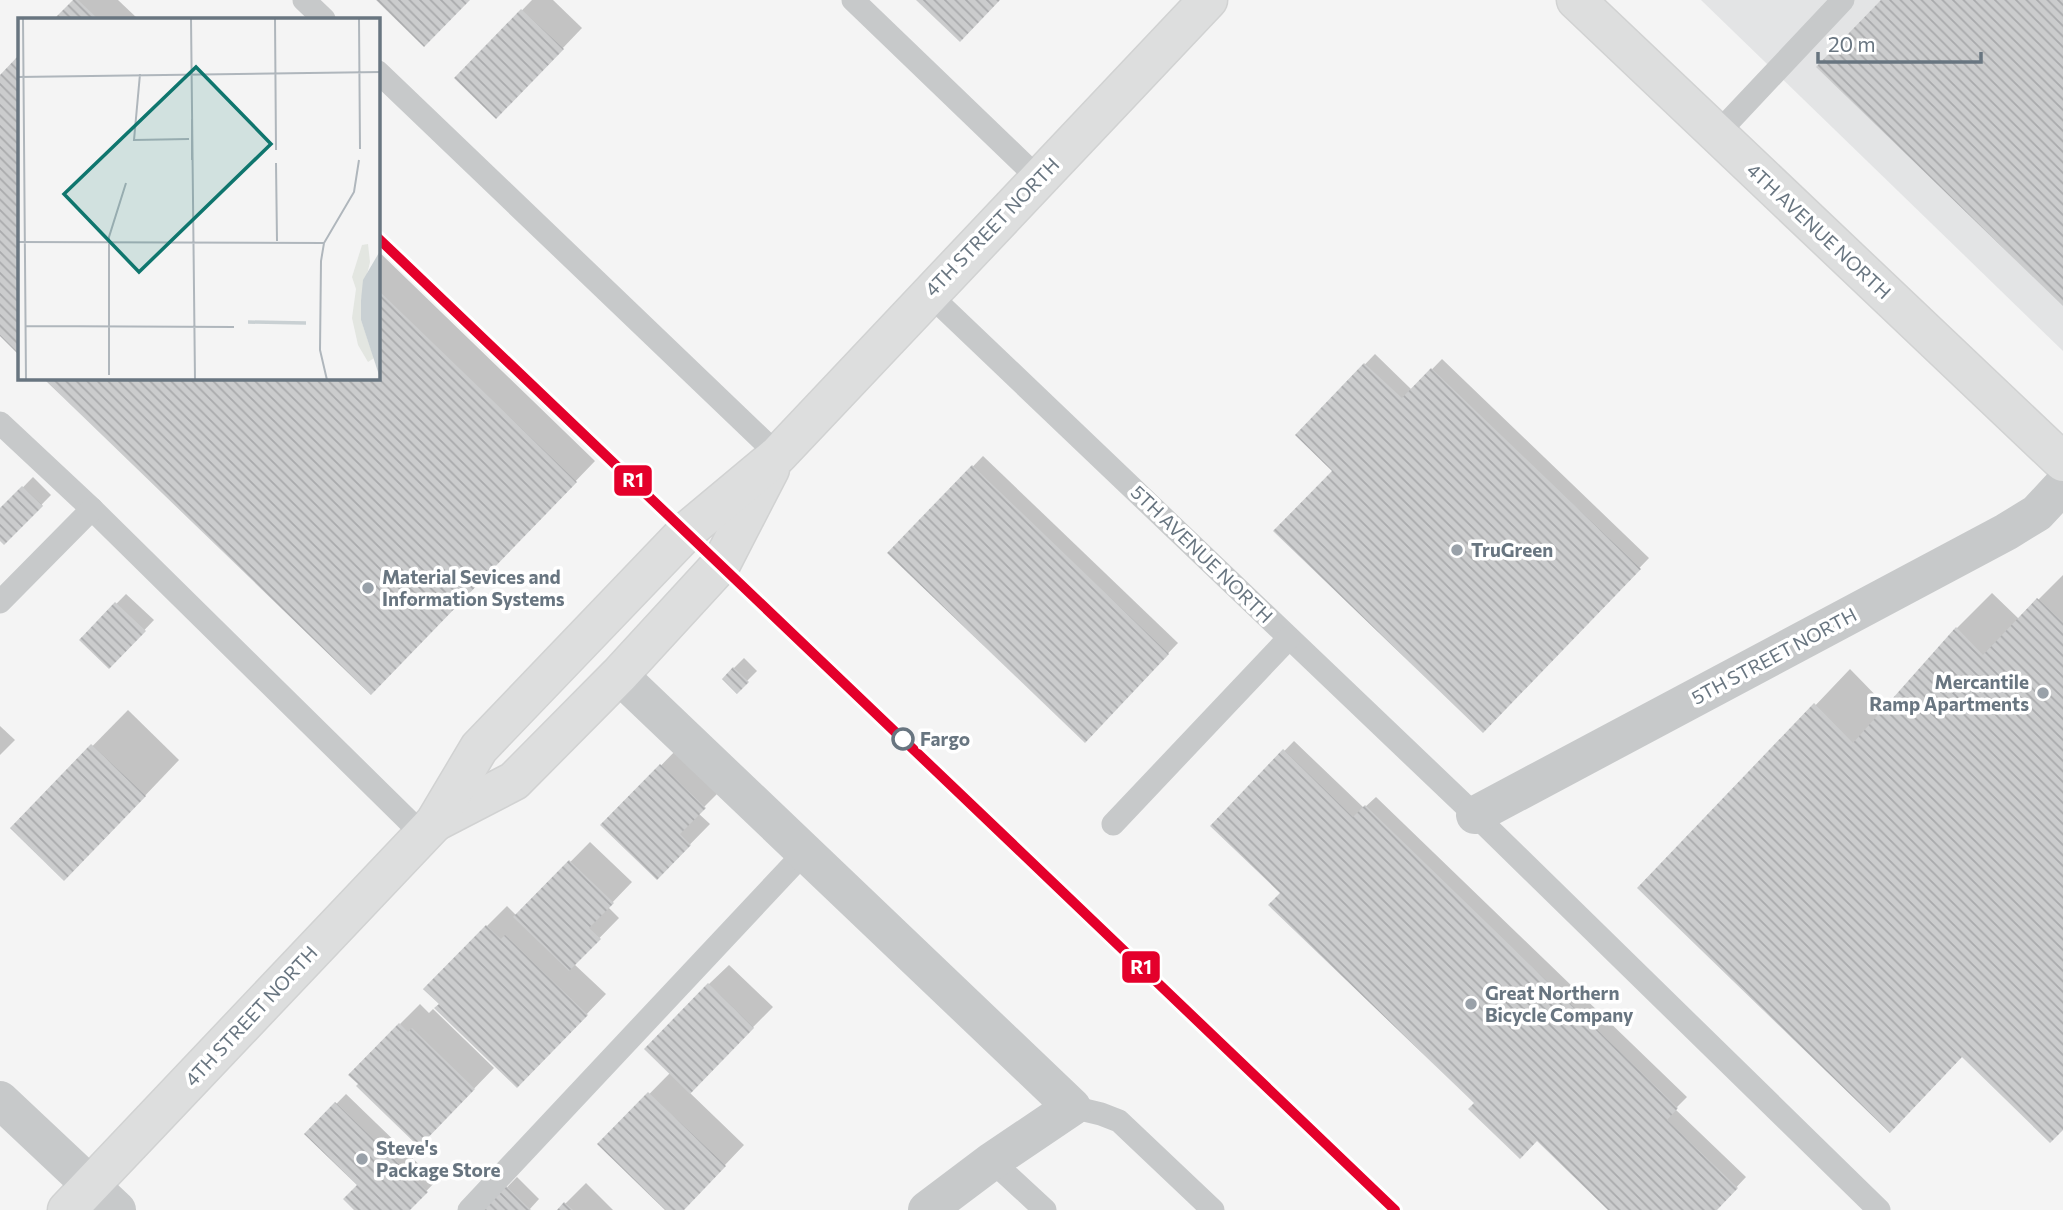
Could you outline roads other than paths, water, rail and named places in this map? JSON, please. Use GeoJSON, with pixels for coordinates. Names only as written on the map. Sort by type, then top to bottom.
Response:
{"type":"FeatureCollection","features":[{"type":"Feature","properties":{"kind":"street","name":"4TH STREET NORTH"},"geometry":{"type":"LineString","coordinates":[[91,1201],[429,828],[488,738],[687,531],[778,455],[1208,0]]}},
{"type":"Feature","properties":{"kind":"street","name":"4TH AVENUE NORTH"},"geometry":{"type":"LineString","coordinates":[[1576,0],[2063,462]]}},
{"type":"Feature","properties":{"kind":"street","name":"4TH STREET NORTH"},"geometry":{"type":"LineString","coordinates":[[429,828],[514,780],[619,674],[721,564],[778,455]]}},
{"type":"Feature","properties":{"kind":"street","name":"5TH STREET NORTH"},"geometry":{"type":"LineString","coordinates":[[1475,815],[2006,532],[2037,513],[2063,485]]}},
{"type":"Feature","properties":{"kind":"street"},"geometry":{"type":"LineString","coordinates":[[619,674],[1072,1107],[992,1161],[927,1210]]}},
{"type":"Feature","properties":{"kind":"street"},"geometry":{"type":"LineString","coordinates":[[0,1100],[91,1201]]}},
{"type":"Feature","properties":{"kind":"lane"},"geometry":{"type":"LineString","coordinates":[[304,0],[323,18]]}},
{"type":"Feature","properties":{"kind":"lane"},"geometry":{"type":"LineString","coordinates":[[853,0],[1038,178]]}},
{"type":"Feature","properties":{"kind":"lane"},"geometry":{"type":"LineString","coordinates":[[1717,134],[1843,0]]}},
{"type":"Feature","properties":{"kind":"lane"},"geometry":{"type":"LineString","coordinates":[[380,74],[778,455]]}},
{"type":"Feature","properties":{"kind":"lane","name":"5TH AVENUE NORTH"},"geometry":{"type":"LineString","coordinates":[[929,294],[1475,815],[1879,1210]]}},
{"type":"Feature","properties":{"kind":"lane"},"geometry":{"type":"LineString","coordinates":[[0,423],[429,828]]}},
{"type":"Feature","properties":{"kind":"lane"},"geometry":{"type":"LineString","coordinates":[[0,602],[92,509]]}},
{"type":"Feature","properties":{"kind":"lane"},"geometry":{"type":"LineString","coordinates":[[1114,824],[1289,638]]}},
{"type":"Feature","properties":{"kind":"lane"},"geometry":{"type":"LineString","coordinates":[[469,1210],[805,852]]}},
{"type":"Feature","properties":{"kind":"lane"},"geometry":{"type":"LineString","coordinates":[[1072,1107],[1119,1121],[1213,1210]]}},
{"type":"Feature","properties":{"kind":"lane"},"geometry":{"type":"LineString","coordinates":[[992,1161],[1045,1210]]}},
{"type":"Feature","properties":{"kind":"place","name":"TruGreen"},"geometry":{"type":"Point","coordinates":[1457,550]}},
{"type":"Feature","properties":{"kind":"place","name":"Material Sevices and Information Systems"},"geometry":{"type":"Point","coordinates":[368,588]}},
{"type":"Feature","properties":{"kind":"place","name":"Mercantile Ramp Apartments"},"geometry":{"type":"Point","coordinates":[2043,693]}},
{"type":"Feature","properties":{"kind":"place","name":"Fargo"},"geometry":{"type":"Point","coordinates":[903,739]}},
{"type":"Feature","properties":{"kind":"place","name":"Great Northern Bicycle Company"},"geometry":{"type":"Point","coordinates":[1471,1004]}},
{"type":"Feature","properties":{"kind":"place","name":"Steve's Package Store"},"geometry":{"type":"Point","coordinates":[362,1159]}}]}
